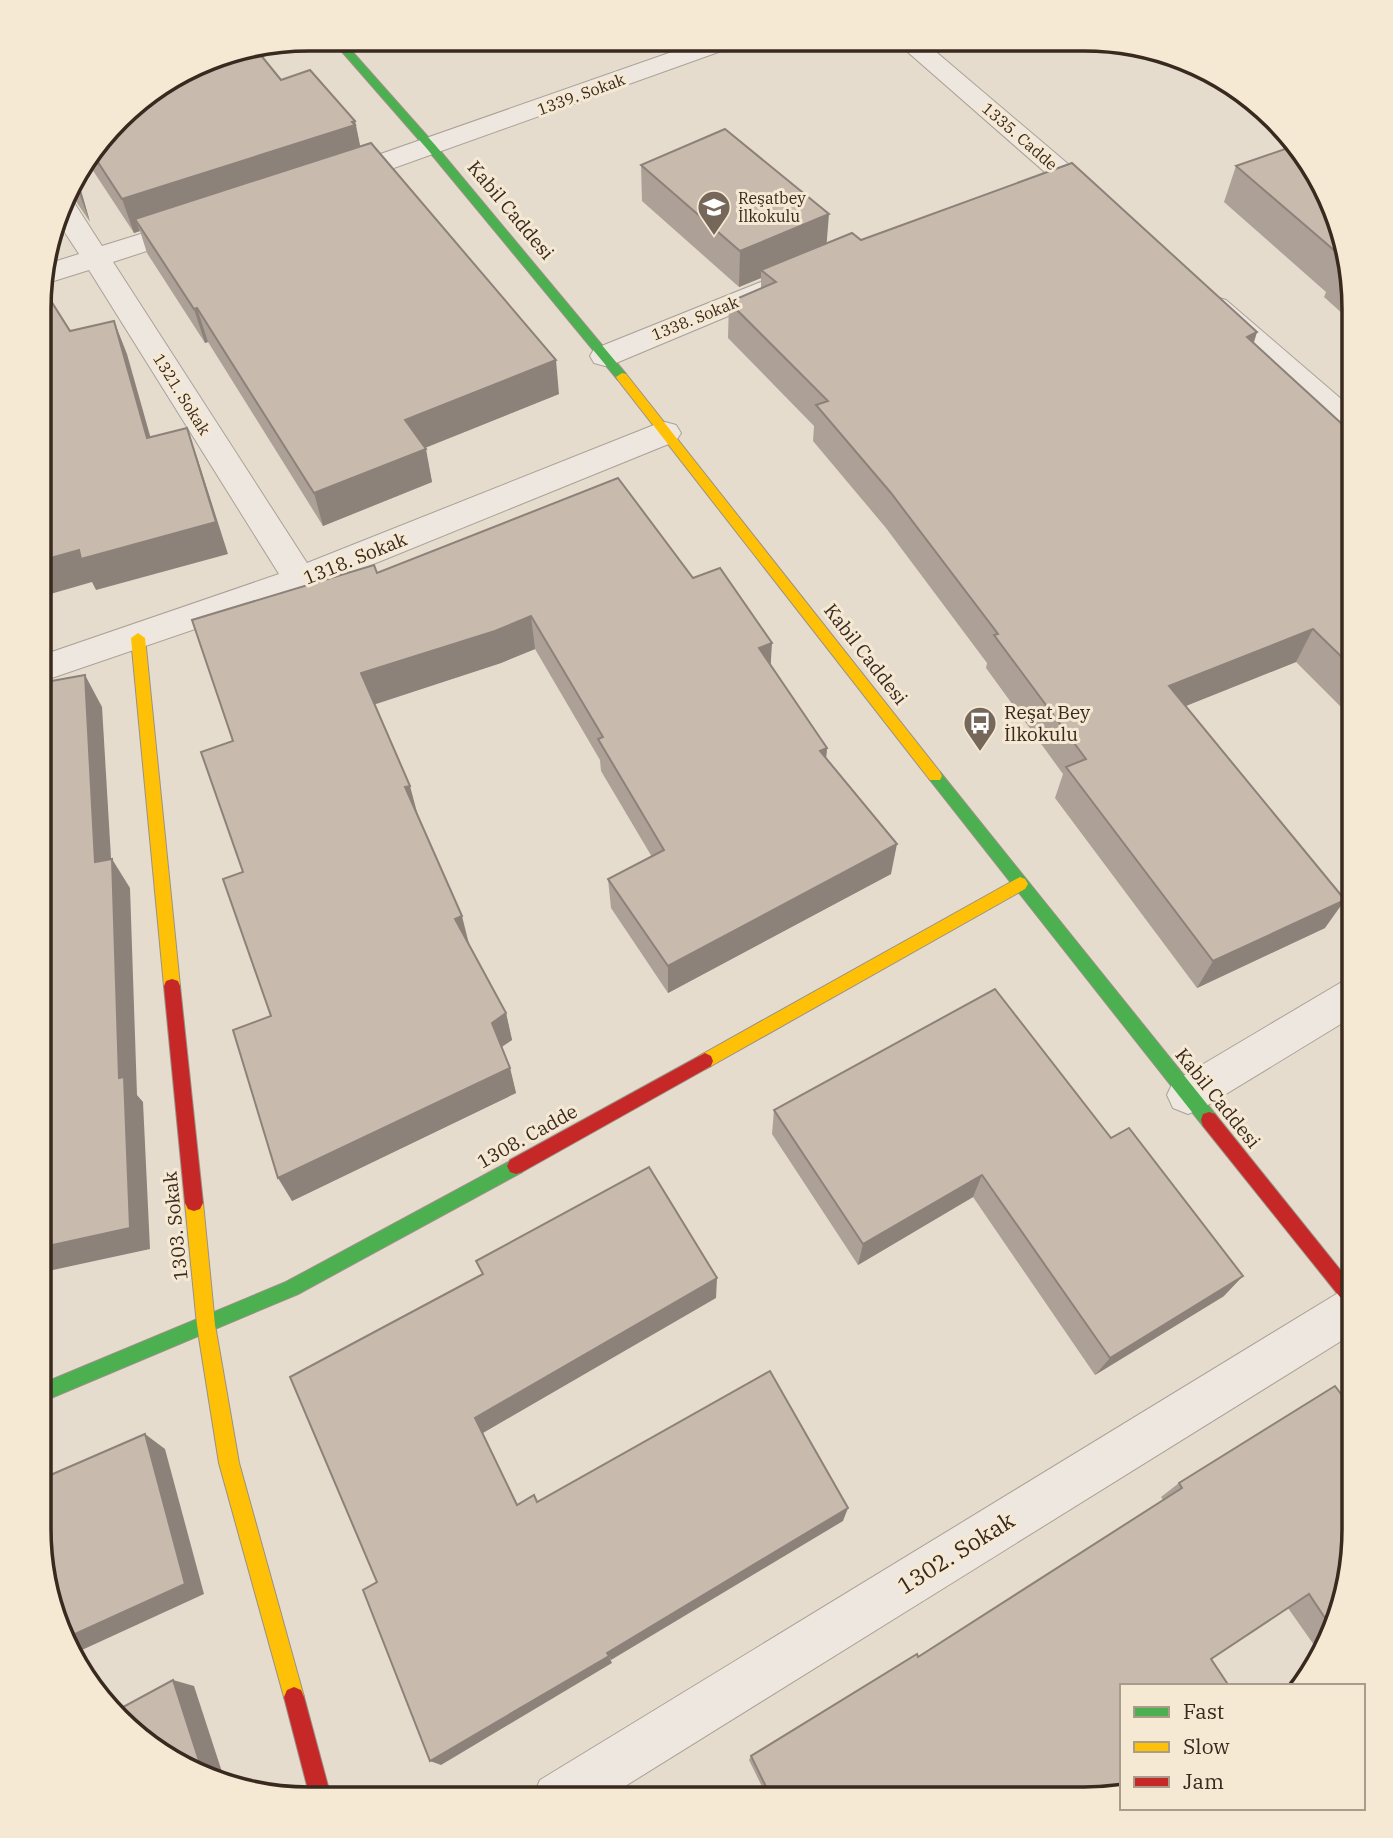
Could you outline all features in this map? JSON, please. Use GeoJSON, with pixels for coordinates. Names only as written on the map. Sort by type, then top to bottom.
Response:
{"type":"FeatureCollection","features":[{"type":"Feature","properties":{"kind":"main road","name":"Kabil Caddesi"},"geometry":{"type":"LineString","coordinates":[[347,51],[605,356],[1020,884],[1342,1286]]}},
{"type":"Feature","properties":{"kind":"main road","name":"1303. Sokak"},"geometry":{"type":"LineString","coordinates":[[138,638],[205,1325],[229,1463],[318,1787]]}},
{"type":"Feature","properties":{"kind":"main road","name":"1308. Cadde"},"geometry":{"type":"LineString","coordinates":[[51,1389],[292,1288],[375,1245],[1020,884]]}},
{"type":"Feature","properties":{"kind":"street","name":"1339. Sokak"},"geometry":{"type":"LineString","coordinates":[[316,186],[432,148],[699,51]]}},
{"type":"Feature","properties":{"kind":"street","name":"1335. Cadde"},"geometry":{"type":"LineString","coordinates":[[917,51],[1044,174],[1119,222]]}},
{"type":"Feature","properties":{"kind":"street","name":"1321. Sokak"},"geometry":{"type":"LineString","coordinates":[[68,215],[300,580]]}},
{"type":"Feature","properties":{"kind":"street"},"geometry":{"type":"LineString","coordinates":[[54,272],[212,220]]}},
{"type":"Feature","properties":{"kind":"street","name":"1338. Sokak"},"geometry":{"type":"LineString","coordinates":[[605,356],[799,275]]}},
{"type":"Feature","properties":{"kind":"street"},"geometry":{"type":"LineString","coordinates":[[1201,293],[1342,416]]}},
{"type":"Feature","properties":{"kind":"street","name":"1318. Sokak"},"geometry":{"type":"LineString","coordinates":[[51,666],[138,638],[300,580],[665,433]]}},
{"type":"Feature","properties":{"kind":"street"},"geometry":{"type":"LineString","coordinates":[[1188,1095],[1342,1002]]}},
{"type":"Feature","properties":{"kind":"street","name":"1302. Sokak"},"geometry":{"type":"LineString","coordinates":[[576,1787],[1342,1315]]}},
{"type":"Feature","properties":{"kind":"building"},"geometry":{"type":"Polygon","coordinates":[[[261,56],[281,80],[310,70],[355,121],[352,122],[355,125],[122,199],[97,161],[104,152],[126,126],[152,104],[180,85],[226,64],[261,56]]]}},
{"type":"Feature","properties":{"kind":"building"},"geometry":{"type":"Polygon","coordinates":[[[725,129],[829,214],[740,251],[641,165],[725,129]]]}},
{"type":"Feature","properties":{"kind":"building"},"geometry":{"type":"Polygon","coordinates":[[[371,143],[556,360],[405,420],[426,449],[314,493],[197,308],[194,309],[135,219],[371,143]]]}},
{"type":"Feature","properties":{"kind":"building"},"geometry":{"type":"Polygon","coordinates":[[[1286,149],[1316,195],[1329,226],[1335,251],[1236,166],[1286,149]]]}},
{"type":"Feature","properties":{"kind":"building"},"geometry":{"type":"Polygon","coordinates":[[[1072,163],[1257,332],[1247,337],[1342,424],[1342,657],[1313,629],[1169,686],[1342,896],[1342,901],[1213,961],[1066,767],[1086,759],[994,635],[998,634],[891,493],[816,405],[828,401],[729,302],[776,282],[761,270],[852,233],[861,240],[1072,163]]]}},
{"type":"Feature","properties":{"kind":"building"},"geometry":{"type":"Polygon","coordinates":[[[51,301],[70,331],[114,321],[147,438],[187,428],[216,522],[81,559],[79,550],[51,558],[51,301]]]}},
{"type":"Feature","properties":{"kind":"building"},"geometry":{"type":"Polygon","coordinates":[[[618,478],[693,578],[720,568],[772,643],[759,648],[827,748],[820,751],[897,844],[668,966],[608,879],[664,850],[598,739],[603,737],[531,616],[495,631],[361,673],[410,786],[405,787],[462,916],[455,919],[506,1013],[492,1023],[510,1068],[278,1178],[233,1030],[271,1016],[223,879],[243,872],[201,752],[233,741],[192,620],[374,565],[377,573],[618,478]]]}},
{"type":"Feature","properties":{"kind":"building"},"geometry":{"type":"Polygon","coordinates":[[[85,675],[95,862],[112,859],[119,1078],[124,1077],[130,1228],[51,1245],[51,681],[85,675]]]}},
{"type":"Feature","properties":{"kind":"building"},"geometry":{"type":"Polygon","coordinates":[[[995,989],[1111,1138],[1129,1128],[1243,1276],[1110,1358],[982,1175],[863,1244],[774,1110],[995,989]]]}},
{"type":"Feature","properties":{"kind":"building"},"geometry":{"type":"Polygon","coordinates":[[[649,1167],[717,1278],[475,1418],[517,1505],[534,1495],[537,1502],[770,1371],[848,1508],[607,1653],[609,1656],[430,1761],[363,1590],[377,1582],[290,1377],[483,1274],[476,1261],[649,1167]]]}},
{"type":"Feature","properties":{"kind":"building"},"geometry":{"type":"Polygon","coordinates":[[[1335,1386],[1342,1395],[1342,1546],[1326,1620],[1309,1594],[1211,1659],[1228,1684],[1120,1684],[1120,1785],[1101,1787],[766,1787],[751,1756],[917,1654],[918,1657],[1182,1488],[1179,1483],[1335,1386]]]}},
{"type":"Feature","properties":{"kind":"building"},"geometry":{"type":"Polygon","coordinates":[[[145,1434],[185,1584],[73,1635],[64,1612],[53,1563],[51,1475],[145,1434]]]}},
{"type":"Feature","properties":{"kind":"building"},"geometry":{"type":"Polygon","coordinates":[[[173,1680],[200,1763],[152,1734],[122,1707],[173,1680]]]}},
{"type":"Feature","properties":{"kind":"traffic: fast"},"geometry":{"type":"LineString","coordinates":[[347,51],[432,148],[622,377]]}},
{"type":"Feature","properties":{"kind":"traffic: fast"},"geometry":{"type":"LineString","coordinates":[[935,776],[1209,1120]]}},
{"type":"Feature","properties":{"kind":"traffic: fast"},"geometry":{"type":"LineString","coordinates":[[51,1389],[292,1288],[516,1166]]}},
{"type":"Feature","properties":{"kind":"traffic: slow"},"geometry":{"type":"LineString","coordinates":[[622,377],[935,776]]}},
{"type":"Feature","properties":{"kind":"traffic: slow"},"geometry":{"type":"LineString","coordinates":[[138,638],[172,986]]}},
{"type":"Feature","properties":{"kind":"traffic: slow"},"geometry":{"type":"LineString","coordinates":[[705,1061],[1020,884]]}},
{"type":"Feature","properties":{"kind":"traffic: slow"},"geometry":{"type":"LineString","coordinates":[[194,1203],[206,1325],[229,1463],[294,1697]]}},
{"type":"Feature","properties":{"kind":"traffic: jam"},"geometry":{"type":"LineString","coordinates":[[172,986],[194,1203]]}},
{"type":"Feature","properties":{"kind":"traffic: jam"},"geometry":{"type":"LineString","coordinates":[[516,1166],[705,1061]]}},
{"type":"Feature","properties":{"kind":"traffic: jam"},"geometry":{"type":"LineString","coordinates":[[1209,1120],[1342,1286]]}},
{"type":"Feature","properties":{"kind":"traffic: jam"},"geometry":{"type":"LineString","coordinates":[[294,1697],[318,1787]]}},
{"type":"Feature","properties":{"kind":"place","name":"Reşatbey İlkokulu"},"geometry":{"type":"Point","coordinates":[714,237]}},
{"type":"Feature","properties":{"kind":"place","name":"Reşat Bey İlkokulu"},"geometry":{"type":"Point","coordinates":[980,753]}}]}
